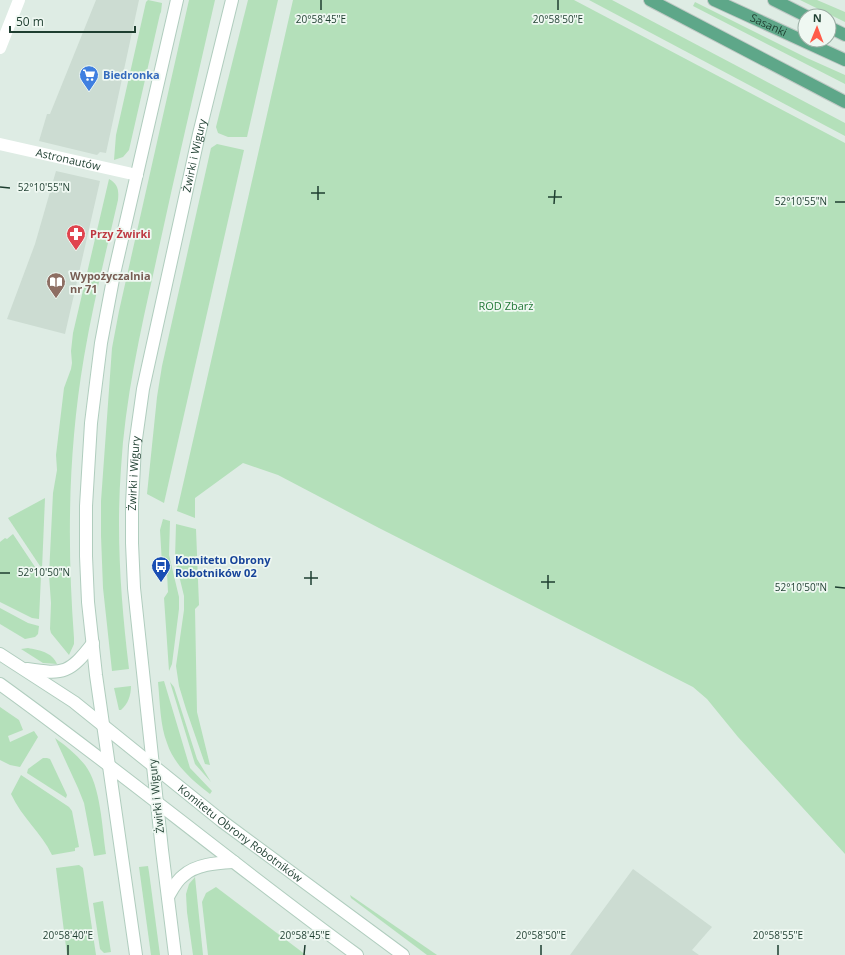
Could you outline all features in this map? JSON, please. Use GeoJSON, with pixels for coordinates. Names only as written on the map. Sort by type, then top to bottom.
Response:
{"type":"FeatureCollection","features":[{"type":"Feature","properties":{"kind":"main road"},"geometry":{"type":"LineString","coordinates":[[0,48],[19,0]]}},
{"type":"Feature","properties":{"kind":"main road"},"geometry":{"type":"LineString","coordinates":[[136,955],[96,675],[88,602],[86,506],[91,423],[101,343],[114,274],[177,0]]}},
{"type":"Feature","properties":{"kind":"main road","name":"Żwirki i Wigury"},"geometry":{"type":"LineString","coordinates":[[176,955],[157,802],[134,588],[132,519],[136,446],[139,418],[147,374],[199,134],[232,0]]}},
{"type":"Feature","properties":{"kind":"main road"},"geometry":{"type":"LineString","coordinates":[[650,0],[845,102]]}},
{"type":"Feature","properties":{"kind":"main road","name":"Sasanki"},"geometry":{"type":"LineString","coordinates":[[714,0],[845,60]]}},
{"type":"Feature","properties":{"kind":"main road"},"geometry":{"type":"LineString","coordinates":[[774,0],[797,12]]}},
{"type":"Feature","properties":{"kind":"main road","name":"Astronautów"},"geometry":{"type":"LineString","coordinates":[[0,144],[137,176]]}},
{"type":"Feature","properties":{"kind":"main road"},"geometry":{"type":"LineString","coordinates":[[24,669],[47,672],[63,671],[83,657],[93,643]]}},
{"type":"Feature","properties":{"kind":"main road","name":"Komitetu Obrony Robotników"},"geometry":{"type":"LineString","coordinates":[[0,654],[74,702],[218,818],[403,955]]}},
{"type":"Feature","properties":{"kind":"main road"},"geometry":{"type":"LineString","coordinates":[[0,684],[109,764],[295,910],[357,955]]}},
{"type":"Feature","properties":{"kind":"main road"},"geometry":{"type":"LineString","coordinates":[[168,897],[178,882],[188,872],[199,867],[234,862]]}},
{"type":"Feature","properties":{"kind":"shaded area"},"geometry":{"type":"Polygon","coordinates":[[[96,0],[139,0],[106,153],[100,152],[97,155],[39,141],[47,114],[50,114],[96,0]]]}},
{"type":"Feature","properties":{"kind":"shaded area"},"geometry":{"type":"Polygon","coordinates":[[[56,171],[100,181],[65,334],[7,319],[35,244],[56,171]]]}},
{"type":"Feature","properties":{"kind":"shaded area"},"geometry":{"type":"Polygon","coordinates":[[[633,869],[712,927],[692,950],[699,955],[570,955],[633,869]]]}},
{"type":"Feature","properties":{"kind":"green space"},"geometry":{"type":"Polygon","coordinates":[[[148,0],[162,3],[161,12],[129,150],[123,157],[114,160],[116,135],[146,2],[148,0]]]}},
{"type":"Feature","properties":{"kind":"green space"},"geometry":{"type":"Polygon","coordinates":[[[189,0],[215,0],[149,291],[126,417],[120,493],[119,544],[129,669],[112,671],[103,588],[101,501],[112,348],[189,0]]]}},
{"type":"Feature","properties":{"kind":"green space"},"geometry":{"type":"Polygon","coordinates":[[[248,0],[278,0],[247,137],[228,137],[218,133],[216,127],[248,0]]]}},
{"type":"Feature","properties":{"kind":"green space","name":"ROD Zbarż"},"geometry":{"type":"Polygon","coordinates":[[[293,0],[574,0],[845,143],[845,854],[738,737],[707,699],[693,687],[379,528],[278,475],[243,463],[195,498],[195,518],[177,511],[293,0]]]}},
{"type":"Feature","properties":{"kind":"green space"},"geometry":{"type":"Polygon","coordinates":[[[589,0],[612,0],[845,123],[845,136],[589,0]]]}},
{"type":"Feature","properties":{"kind":"green space"},"geometry":{"type":"Polygon","coordinates":[[[800,0],[817,0],[836,8],[816,8],[800,0]]]}},
{"type":"Feature","properties":{"kind":"green space"},"geometry":{"type":"Polygon","coordinates":[[[695,2],[807,58],[845,75],[845,84],[693,6],[695,2]]]}},
{"type":"Feature","properties":{"kind":"green space"},"geometry":{"type":"Polygon","coordinates":[[[837,9],[845,12],[845,22],[837,18],[837,9]]]}},
{"type":"Feature","properties":{"kind":"green space"},"geometry":{"type":"Polygon","coordinates":[[[217,144],[244,150],[164,503],[147,494],[157,397],[162,366],[211,148],[217,144]]]}},
{"type":"Feature","properties":{"kind":"green space"},"geometry":{"type":"Polygon","coordinates":[[[109,179],[117,188],[118,200],[84,357],[72,463],[70,498],[70,567],[74,644],[69,655],[51,633],[50,629],[51,603],[49,575],[53,493],[57,470],[56,455],[64,388],[72,363],[71,351],[73,333],[109,179]]]}},
{"type":"Feature","properties":{"kind":"green space"},"geometry":{"type":"Polygon","coordinates":[[[45,498],[42,569],[8,518],[45,498]]]}},
{"type":"Feature","properties":{"kind":"green space"},"geometry":{"type":"Polygon","coordinates":[[[163,519],[170,521],[169,555],[179,597],[179,609],[172,664],[169,671],[164,598],[168,592],[167,573],[162,564],[160,530],[163,519]]]}},
{"type":"Feature","properties":{"kind":"green space"},"geometry":{"type":"Polygon","coordinates":[[[176,524],[196,529],[199,605],[195,609],[197,712],[210,765],[205,764],[186,709],[179,686],[176,666],[184,610],[184,596],[175,559],[176,524]]]}},
{"type":"Feature","properties":{"kind":"green space"},"geometry":{"type":"Polygon","coordinates":[[[13,534],[41,576],[39,619],[32,618],[0,602],[0,542],[13,534]]]}},
{"type":"Feature","properties":{"kind":"green space"},"geometry":{"type":"Polygon","coordinates":[[[0,608],[28,623],[39,626],[38,634],[35,637],[25,639],[0,624],[0,608]]]}},
{"type":"Feature","properties":{"kind":"green space"},"geometry":{"type":"Polygon","coordinates":[[[28,648],[49,654],[57,664],[43,663],[21,649],[28,648]]]}},
{"type":"Feature","properties":{"kind":"green space"},"geometry":{"type":"Polygon","coordinates":[[[164,681],[190,768],[212,791],[210,794],[185,772],[170,751],[163,729],[158,682],[164,681]]]}},
{"type":"Feature","properties":{"kind":"green space"},"geometry":{"type":"Polygon","coordinates":[[[170,682],[174,687],[197,759],[211,782],[195,764],[170,682]]]}},
{"type":"Feature","properties":{"kind":"green space"},"geometry":{"type":"Polygon","coordinates":[[[131,686],[130,696],[127,702],[121,710],[119,710],[114,688],[131,686]]]}},
{"type":"Feature","properties":{"kind":"green space"},"geometry":{"type":"Polygon","coordinates":[[[0,707],[19,720],[23,730],[8,736],[10,742],[34,731],[38,737],[20,767],[10,765],[0,760],[0,707]]]}},
{"type":"Feature","properties":{"kind":"green space"},"geometry":{"type":"Polygon","coordinates":[[[55,738],[78,757],[90,774],[98,796],[106,854],[94,856],[84,803],[55,738]]]}},
{"type":"Feature","properties":{"kind":"green space"},"geometry":{"type":"Polygon","coordinates":[[[43,758],[50,759],[67,795],[66,798],[27,773],[28,769],[43,758]]]}},
{"type":"Feature","properties":{"kind":"green space"},"geometry":{"type":"Polygon","coordinates":[[[21,775],[69,807],[72,811],[79,847],[75,848],[75,851],[52,855],[48,847],[15,803],[11,794],[21,775]]]}},
{"type":"Feature","properties":{"kind":"green space"},"geometry":{"type":"Polygon","coordinates":[[[79,865],[83,868],[96,955],[67,955],[56,868],[79,865]]]}},
{"type":"Feature","properties":{"kind":"green space"},"geometry":{"type":"Polygon","coordinates":[[[148,866],[160,955],[151,955],[139,867],[148,866]]]}},
{"type":"Feature","properties":{"kind":"green space"},"geometry":{"type":"Polygon","coordinates":[[[195,877],[203,955],[193,955],[187,912],[186,894],[189,884],[195,877]]]}},
{"type":"Feature","properties":{"kind":"green space"},"geometry":{"type":"Polygon","coordinates":[[[216,887],[306,955],[208,955],[202,902],[206,893],[216,887]]]}},
{"type":"Feature","properties":{"kind":"green space"},"geometry":{"type":"Polygon","coordinates":[[[350,895],[437,955],[427,955],[351,898],[350,895]]]}},
{"type":"Feature","properties":{"kind":"green space"},"geometry":{"type":"Polygon","coordinates":[[[103,901],[111,952],[104,953],[100,949],[93,903],[103,901]]]}},
{"type":"Feature","properties":{"kind":"place","name":"Biedronka"},"geometry":{"type":"Point","coordinates":[89,92]}},
{"type":"Feature","properties":{"kind":"place","name":"Przy Żwirki"},"geometry":{"type":"Point","coordinates":[76,251]}},
{"type":"Feature","properties":{"kind":"place","name":"Wypożyczalnia nr 71"},"geometry":{"type":"Point","coordinates":[56,299]}},
{"type":"Feature","properties":{"kind":"place","name":"Komitetu Obrony Robotników 02"},"geometry":{"type":"Point","coordinates":[161,583]}}]}
